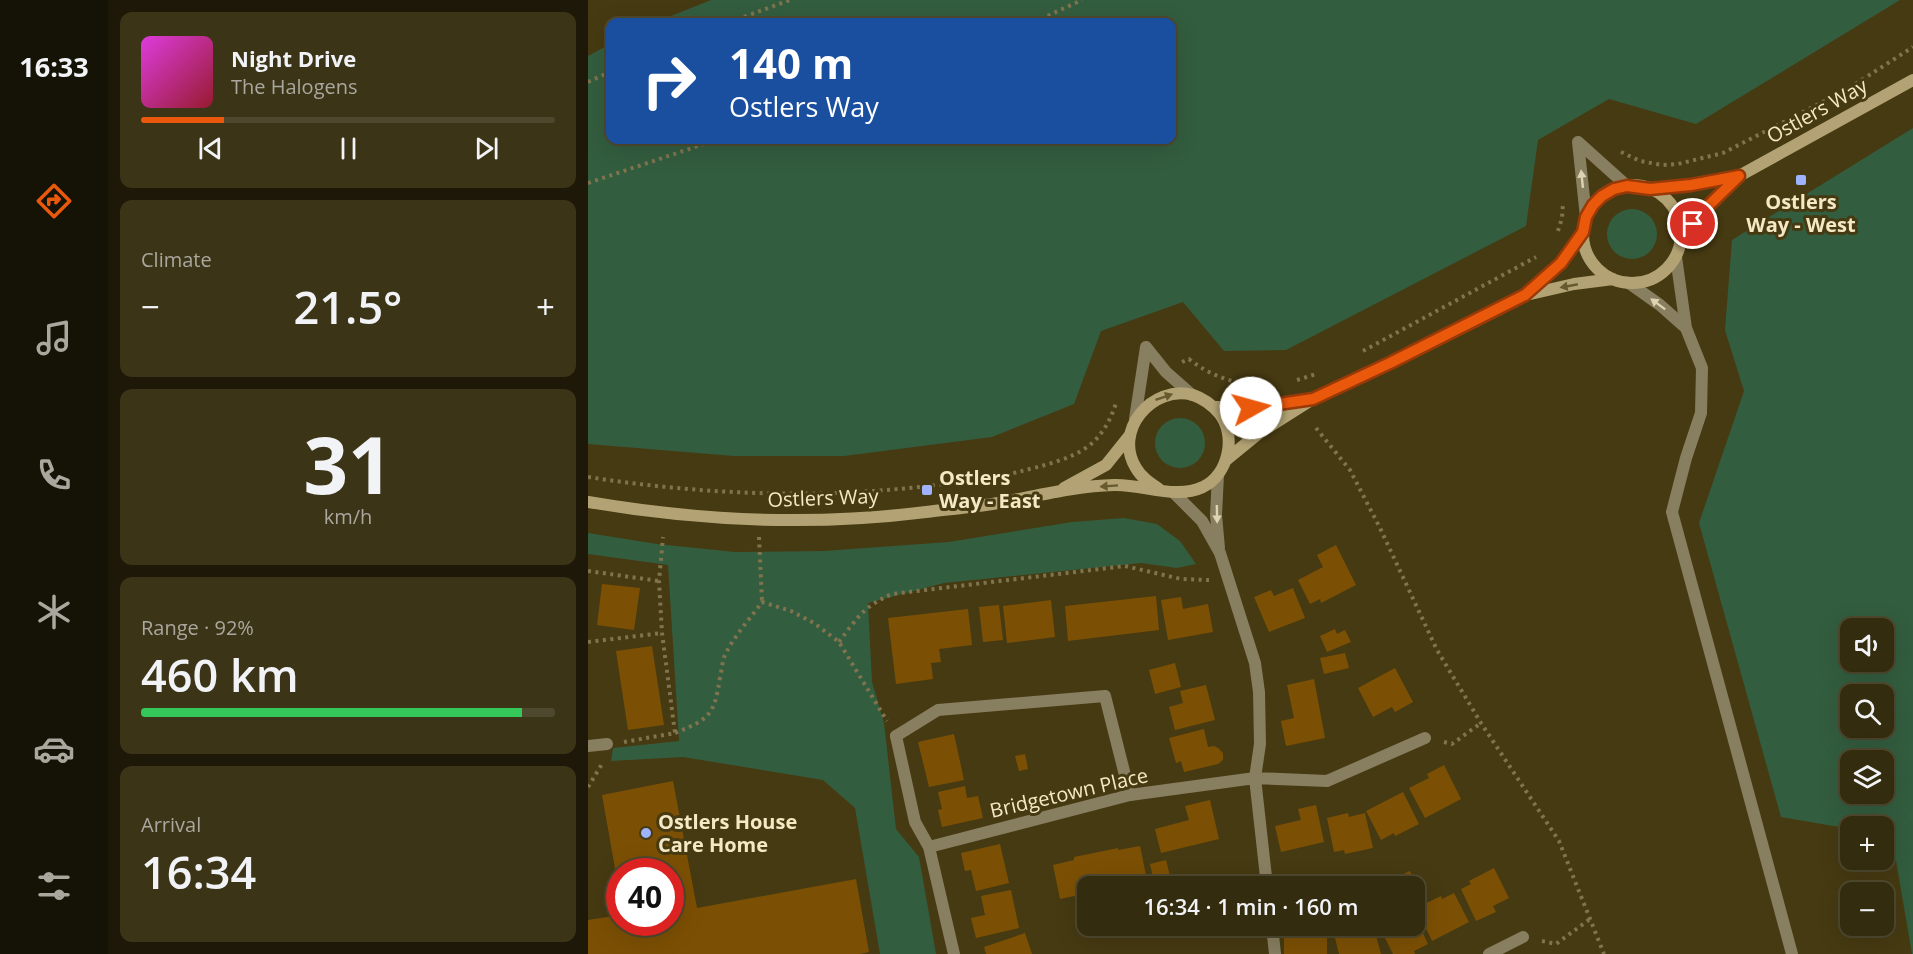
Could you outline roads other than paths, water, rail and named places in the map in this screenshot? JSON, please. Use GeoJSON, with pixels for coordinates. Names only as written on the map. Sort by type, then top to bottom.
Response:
{"type":"FeatureCollection","features":[{"type":"Feature","properties":{"kind":"street","name":"Ostlers Way"},"geometry":{"type":"LineString","coordinates":[[1680,240],[1706,208],[1739,176],[1913,80]]}},
{"type":"Feature","properties":{"kind":"street"},"geometry":{"type":"LineString","coordinates":[[1586,217],[1578,142],[1627,186]]}},
{"type":"Feature","properties":{"kind":"street","name":"Ostlers Way"},"geometry":{"type":"LineString","coordinates":[[1650,189],[1664,197],[1674,209],[1680,224],[1680,240],[1676,257],[1656,277],[1643,282],[1629,283],[1613,279],[1600,272],[1590,260],[1583,232],[1586,217],[1602,196],[1614,189],[1627,186],[1650,189],[1691,185],[1739,176]]}},
{"type":"Feature","properties":{"kind":"street","name":"Ostlers Way"},"geometry":{"type":"LineString","coordinates":[[1525,295],[1561,263],[1583,232]]}},
{"type":"Feature","properties":{"kind":"street"},"geometry":{"type":"LineString","coordinates":[[1676,257],[1686,328],[1702,368],[1701,413],[1672,512],[1792,954]]}},
{"type":"Feature","properties":{"kind":"street","name":"Ostlers Way"},"geometry":{"type":"LineString","coordinates":[[1226,460],[1259,433],[1313,399],[1525,295],[1574,284],[1613,279]]}},
{"type":"Feature","properties":{"kind":"street"},"geometry":{"type":"LineString","coordinates":[[1629,283],[1660,305],[1686,328]]}},
{"type":"Feature","properties":{"kind":"street"},"geometry":{"type":"LineString","coordinates":[[1135,419],[1146,347],[1166,372],[1192,395]]}},
{"type":"Feature","properties":{"kind":"street"},"geometry":{"type":"LineString","coordinates":[[1135,419],[1146,406],[1160,397],[1176,393],[1192,395]]}},
{"type":"Feature","properties":{"kind":"street","name":"Ostlers Way"},"geometry":{"type":"LineString","coordinates":[[588,501],[680,515],[759,520],[923,513],[1116,484],[1174,493],[1191,492],[1206,486],[1218,474],[1226,460],[1229,444],[1227,428],[1219,413],[1207,402],[1192,395]]}},
{"type":"Feature","properties":{"kind":"street","name":"Ostlers Way"},"geometry":{"type":"LineString","coordinates":[[1213,407],[1264,407],[1313,399]]}},
{"type":"Feature","properties":{"kind":"street","name":"Ostlers Way"},"geometry":{"type":"LineString","coordinates":[[1135,419],[1130,435],[1130,452],[1135,467],[1145,480],[1159,489]]}},
{"type":"Feature","properties":{"kind":"street","name":"Ostlers Way"},"geometry":{"type":"LineString","coordinates":[[1058,491],[1106,465],[1130,435]]}},
{"type":"Feature","properties":{"kind":"street"},"geometry":{"type":"LineString","coordinates":[[1218,474],[1216,515],[1220,553]]}},
{"type":"Feature","properties":{"kind":"street"},"geometry":{"type":"LineString","coordinates":[[1174,493],[1202,521],[1220,553],[1255,663],[1259,692],[1260,744],[1255,778],[1266,876]]}},
{"type":"Feature","properties":{"kind":"street"},"geometry":{"type":"LineString","coordinates":[[954,954],[929,848],[915,822],[896,736],[938,710],[1105,696],[1130,795]]}},
{"type":"Feature","properties":{"kind":"street","name":"Bridgetown Place"},"geometry":{"type":"LineString","coordinates":[[929,848],[1130,795],[1255,778],[1327,781],[1425,738]]}},
{"type":"Feature","properties":{"kind":"street"},"geometry":{"type":"LineString","coordinates":[[588,746],[607,744]]}},
{"type":"Feature","properties":{"kind":"street"},"geometry":{"type":"LineString","coordinates":[[1273,936],[1275,954]]}},
{"type":"Feature","properties":{"kind":"street"},"geometry":{"type":"LineString","coordinates":[[1489,954],[1523,937]]}},
{"type":"Feature","properties":{"kind":"place","name":"Ostlers Way - West"},"geometry":{"type":"Point","coordinates":[1801,180]}},
{"type":"Feature","properties":{"kind":"place","name":"Ostlers Way - East"},"geometry":{"type":"Point","coordinates":[927,490]}},
{"type":"Feature","properties":{"kind":"place","name":"Ostlers House Care Home"},"geometry":{"type":"Point","coordinates":[646,833]}}]}
